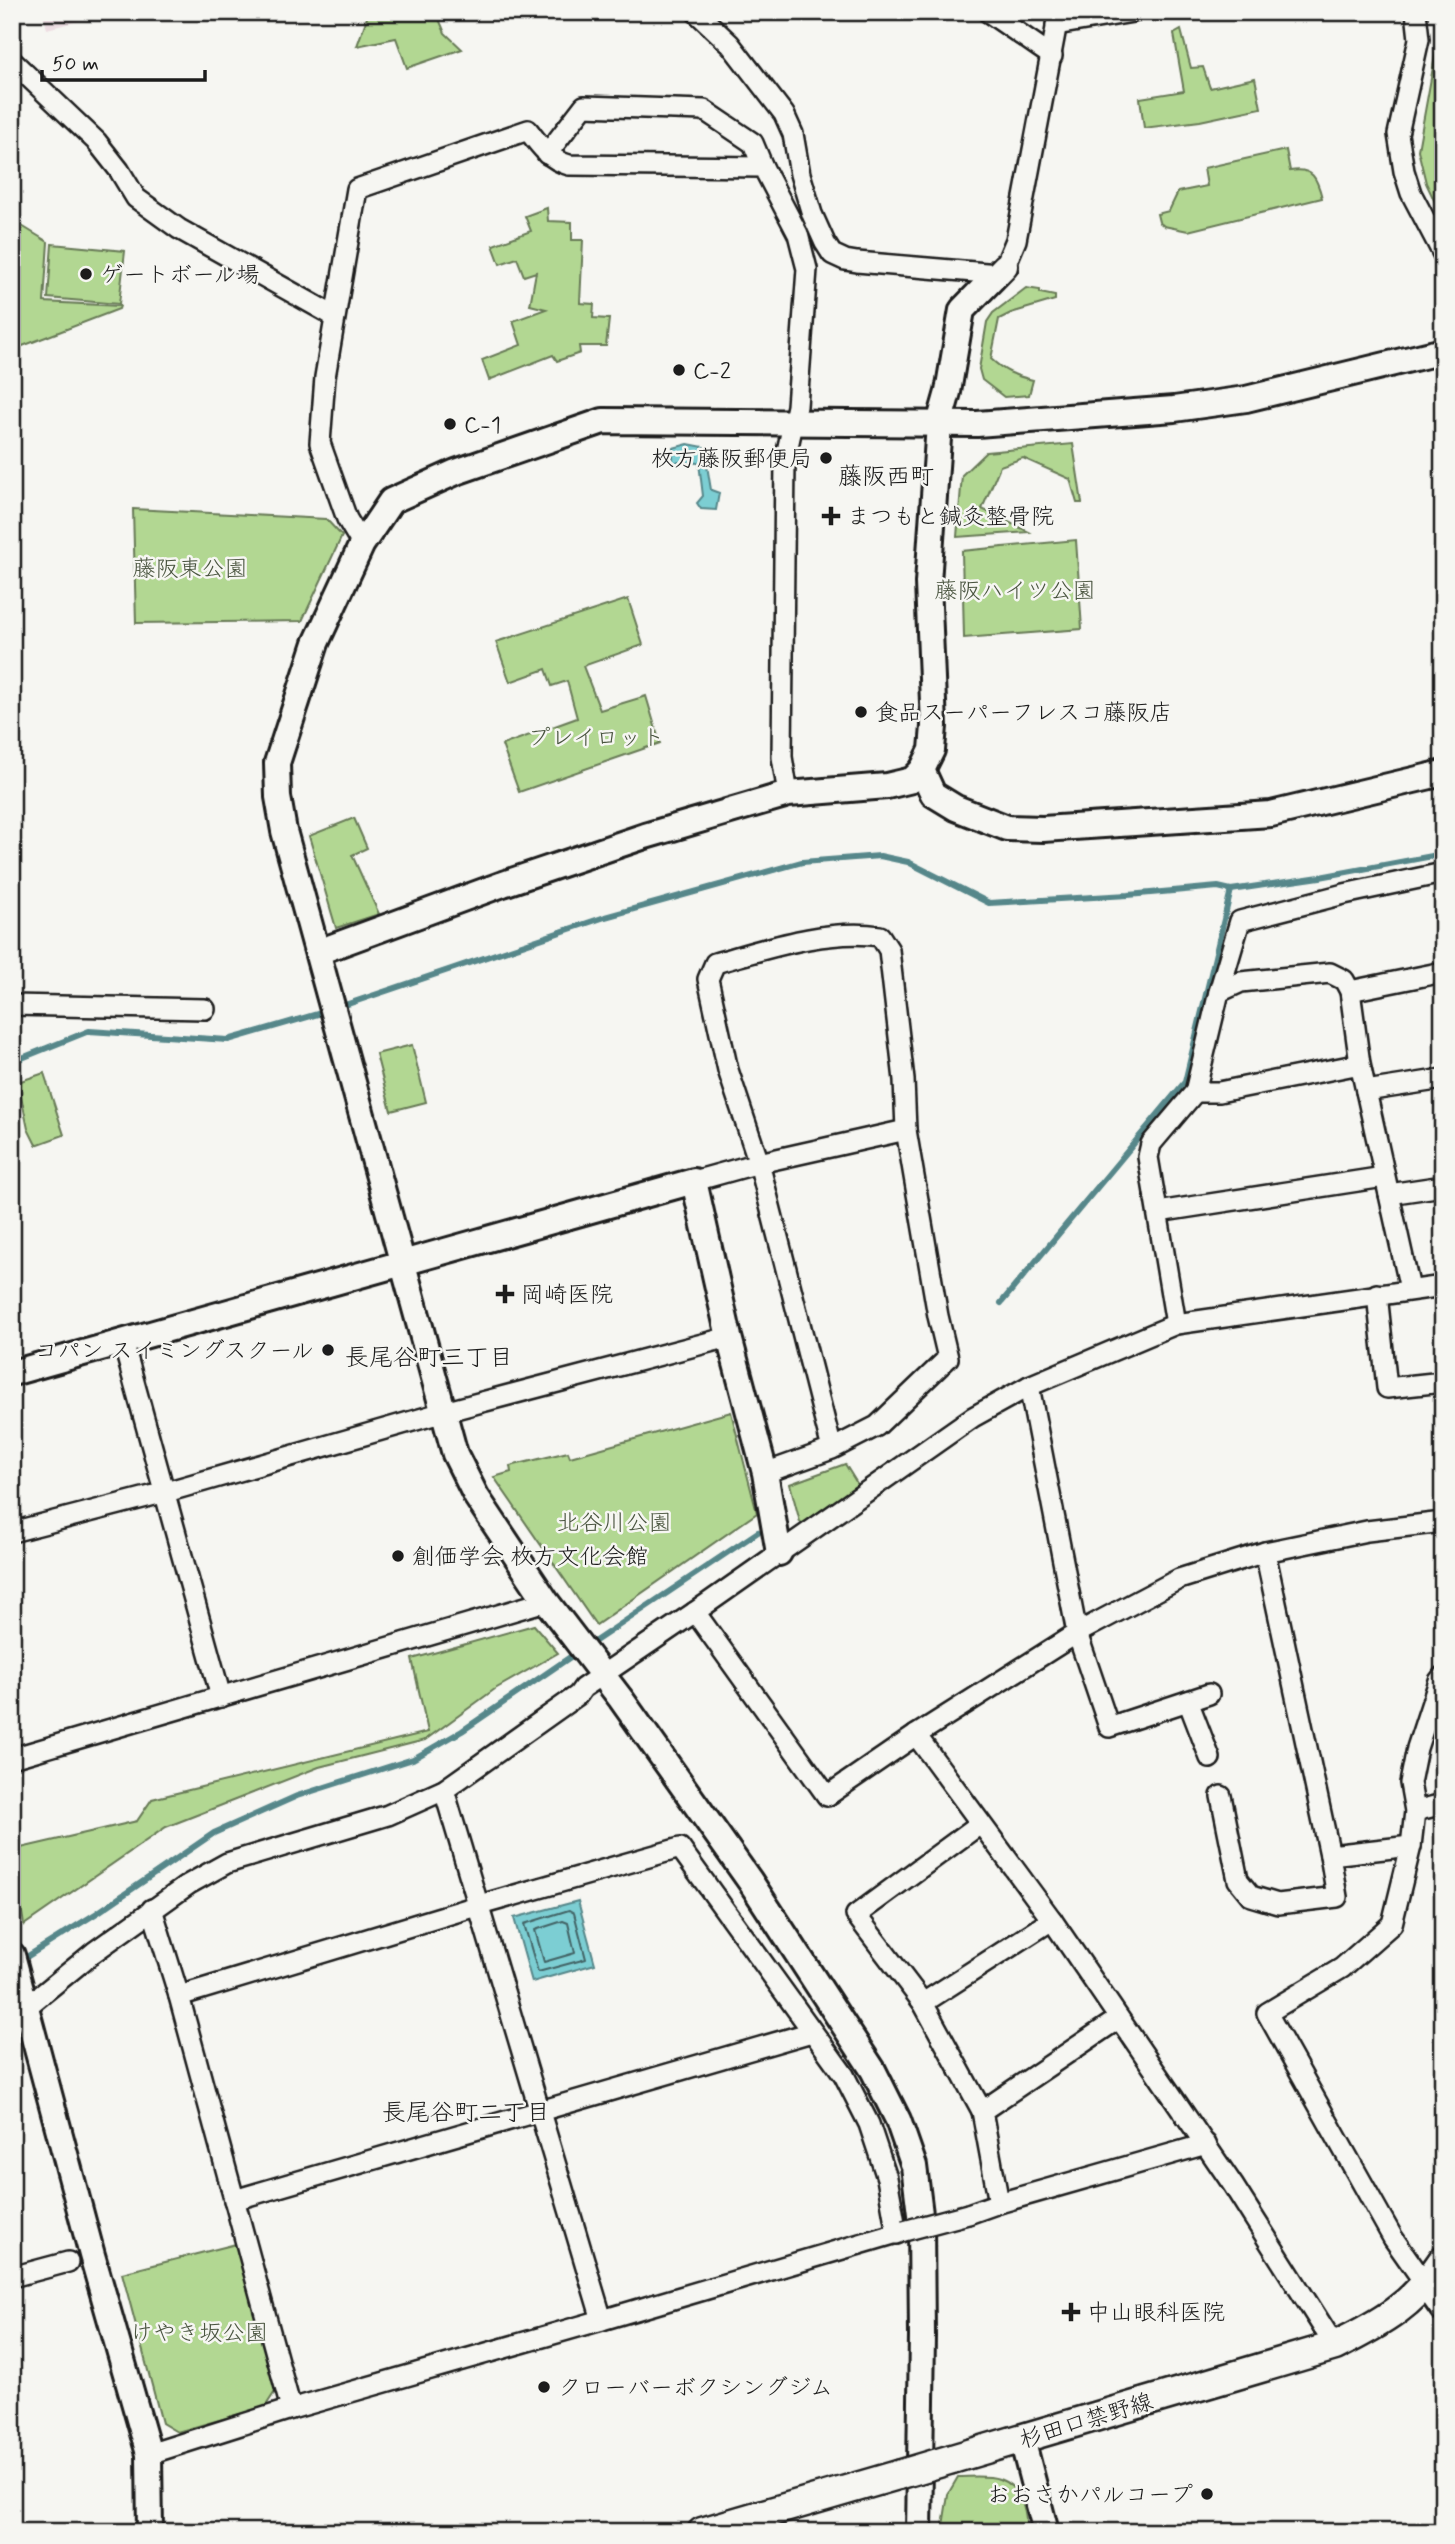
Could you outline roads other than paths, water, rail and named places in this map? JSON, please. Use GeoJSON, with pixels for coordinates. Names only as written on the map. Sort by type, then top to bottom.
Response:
{"type":"FeatureCollection","features":[{"type":"Feature","properties":{"kind":"main road","name":"杉田口禁野線"},"geometry":{"type":"LineString","coordinates":[[702,2532],[1335,2346],[1383,2322],[1426,2285],[1443,2260]]}},
{"type":"Feature","properties":{"kind":"street"},"geometry":{"type":"LineString","coordinates":[[696,12],[730,44],[784,114],[793,134],[811,214],[832,254],[857,262],[1001,270]]}},
{"type":"Feature","properties":{"kind":"street"},"geometry":{"type":"LineString","coordinates":[[988,12],[1052,56]]}},
{"type":"Feature","properties":{"kind":"street"},"geometry":{"type":"LineString","coordinates":[[318,952],[491,888],[645,836],[788,794],[811,790],[887,786],[912,780],[922,770],[932,750],[934,726],[928,583],[939,424],[948,392],[962,310],[1001,270],[1016,240],[1057,19],[1133,12]]}},
{"type":"Feature","properties":{"kind":"street"},"geometry":{"type":"LineString","coordinates":[[1416,12],[1419,39],[1398,134],[1404,172],[1411,193],[1443,254]]}},
{"type":"Feature","properties":{"kind":"street"},"geometry":{"type":"LineString","coordinates":[[12,61],[97,142],[136,198],[179,229],[334,316]]}},
{"type":"Feature","properties":{"kind":"street"},"geometry":{"type":"LineString","coordinates":[[547,154],[584,106],[704,110],[753,143],[797,234],[807,269],[794,423],[785,460],[782,757],[788,794]]}},
{"type":"Feature","properties":{"kind":"street"},"geometry":{"type":"LineString","coordinates":[[362,544],[347,520],[320,443],[325,377],[357,190],[528,130],[547,154],[558,162],[569,165],[763,167]]}},
{"type":"Feature","properties":{"kind":"street"},"geometry":{"type":"LineString","coordinates":[[919,2532],[921,2222],[914,2166],[898,2120],[873,2070],[750,1881],[599,1669],[546,1601],[476,1496],[455,1454],[284,831],[278,797],[277,763],[316,643],[362,544],[391,501],[456,472],[603,421],[977,424],[1212,405],[1443,351]]}},
{"type":"Feature","properties":{"kind":"street"},"geometry":{"type":"LineString","coordinates":[[922,770],[933,794],[956,807],[1007,828],[1043,829],[1271,814],[1443,773]]}},
{"type":"Feature","properties":{"kind":"street"},"geometry":{"type":"LineString","coordinates":[[1175,1324],[1148,1157],[1151,1144],[1195,1092],[1219,992],[1240,921],[1344,894],[1443,873]]}},
{"type":"Feature","properties":{"kind":"street"},"geometry":{"type":"LineString","coordinates":[[765,1473],[832,1449],[877,1426],[948,1358],[938,1316],[906,1130],[904,1080],[889,950],[880,936],[860,933],[789,943],[715,963],[708,979],[728,1070],[759,1163],[832,1449]]}},
{"type":"Feature","properties":{"kind":"street"},"geometry":{"type":"LineString","coordinates":[[1350,991],[1443,972]]}},
{"type":"Feature","properties":{"kind":"street"},"geometry":{"type":"LineString","coordinates":[[1219,992],[1241,982],[1330,973],[1344,980],[1350,991],[1360,1064],[1410,1289]]}},
{"type":"Feature","properties":{"kind":"street"},"geometry":{"type":"LineString","coordinates":[[12,1005],[205,1009]]}},
{"type":"Feature","properties":{"kind":"street"},"geometry":{"type":"LineString","coordinates":[[1195,1092],[1219,1092],[1360,1064]]}},
{"type":"Feature","properties":{"kind":"street"},"geometry":{"type":"LineString","coordinates":[[1366,1091],[1443,1079]]}},
{"type":"Feature","properties":{"kind":"street"},"geometry":{"type":"LineString","coordinates":[[12,1373],[759,1163],[906,1130]]}},
{"type":"Feature","properties":{"kind":"street"},"geometry":{"type":"LineString","coordinates":[[694,1181],[729,1337],[765,1473],[779,1553]]}},
{"type":"Feature","properties":{"kind":"street"},"geometry":{"type":"LineString","coordinates":[[1158,1212],[1387,1186],[1443,1186]]}},
{"type":"Feature","properties":{"kind":"street"},"geometry":{"type":"LineString","coordinates":[[19,2014],[94,1952],[152,1909],[227,1863],[388,1815],[444,1790],[578,1695],[599,1669],[695,1612],[973,1416],[1029,1386],[1175,1324],[1443,1286]]}},
{"type":"Feature","properties":{"kind":"street"},"geometry":{"type":"LineString","coordinates":[[1377,1294],[1387,1388],[1443,1382]]}},
{"type":"Feature","properties":{"kind":"street"},"geometry":{"type":"LineString","coordinates":[[12,1532],[166,1492],[443,1412],[729,1337]]}},
{"type":"Feature","properties":{"kind":"street"},"geometry":{"type":"LineString","coordinates":[[123,1342],[221,1696]]}},
{"type":"Feature","properties":{"kind":"street"},"geometry":{"type":"LineString","coordinates":[[1029,1386],[1077,1633],[1109,1727],[1209,1693]]}},
{"type":"Feature","properties":{"kind":"street"},"geometry":{"type":"LineString","coordinates":[[695,1612],[827,1796],[916,1735],[1077,1633],[1179,1579],[1265,1552],[1367,1531],[1443,1522]]}},
{"type":"Feature","properties":{"kind":"street"},"geometry":{"type":"LineString","coordinates":[[1221,1796],[1238,1880],[1251,1896],[1278,1905],[1338,1897],[1265,1552]]}},
{"type":"Feature","properties":{"kind":"street"},"geometry":{"type":"LineString","coordinates":[[12,1758],[546,1601]]}},
{"type":"Feature","properties":{"kind":"street"},"geometry":{"type":"LineString","coordinates":[[1443,1676],[1417,1748],[1410,1783],[1415,1811],[1411,1846],[1392,1924],[1342,1968],[1267,2013],[1393,2238],[1443,2309]]}},
{"type":"Feature","properties":{"kind":"street"},"geometry":{"type":"LineString","coordinates":[[1188,1701],[1210,1758]]}},
{"type":"Feature","properties":{"kind":"street"},"geometry":{"type":"LineString","coordinates":[[916,1735],[1052,1920],[1206,2144],[1335,2346]]}},
{"type":"Feature","properties":{"kind":"street"},"geometry":{"type":"LineString","coordinates":[[444,1790],[602,2320]]}},
{"type":"Feature","properties":{"kind":"street"},"geometry":{"type":"LineString","coordinates":[[1415,1811],[1443,1804]]}},
{"type":"Feature","properties":{"kind":"street"},"geometry":{"type":"LineString","coordinates":[[980,1825],[856,1915],[923,2003],[982,2111],[999,2203]]}},
{"type":"Feature","properties":{"kind":"street"},"geometry":{"type":"LineString","coordinates":[[1330,1855],[1411,1846]]}},
{"type":"Feature","properties":{"kind":"street"},"geometry":{"type":"LineString","coordinates":[[179,1996],[680,1848],[844,2075],[869,2124],[887,2178],[900,2232]]}},
{"type":"Feature","properties":{"kind":"street"},"geometry":{"type":"LineString","coordinates":[[152,1909],[179,1996],[291,2409]]}},
{"type":"Feature","properties":{"kind":"street"},"geometry":{"type":"LineString","coordinates":[[923,2003],[1052,1920]]}},
{"type":"Feature","properties":{"kind":"street"},"geometry":{"type":"LineString","coordinates":[[12,1955],[19,2014],[149,2454],[150,2532]]}},
{"type":"Feature","properties":{"kind":"street"},"geometry":{"type":"LineString","coordinates":[[982,2111],[1118,2019]]}},
{"type":"Feature","properties":{"kind":"street"},"geometry":{"type":"LineString","coordinates":[[234,2200],[812,2032]]}},
{"type":"Feature","properties":{"kind":"street"},"geometry":{"type":"LineString","coordinates":[[149,2454],[291,2409],[1206,2144]]}},
{"type":"Feature","properties":{"kind":"street"},"geometry":{"type":"LineString","coordinates":[[12,2277],[68,2262]]}},
{"type":"Feature","properties":{"kind":"street"},"geometry":{"type":"LineString","coordinates":[[1022,2439],[1046,2532]]}},
{"type":"Feature","properties":{"kind":"water"},"geometry":{"type":"Polygon","coordinates":[[[688,444],[704,447],[711,490],[719,493],[716,510],[701,509],[697,503],[703,496],[699,463],[673,462],[673,448],[688,444]]]}},
{"type":"Feature","properties":{"kind":"water"},"geometry":{"type":"Polygon","coordinates":[[[578,1901],[595,1964],[532,1982],[514,1918],[578,1901]]]}},
{"type":"Feature","properties":{"kind":"waterway"},"geometry":{"type":"LineString","coordinates":[[339,1007],[605,917],[802,862],[880,856],[908,862],[989,903],[1218,887],[1231,890],[1443,854]]}},
{"type":"Feature","properties":{"kind":"waterway"},"geometry":{"type":"LineString","coordinates":[[1001,1303],[1185,1082],[1231,890]]}},
{"type":"Feature","properties":{"kind":"waterway"},"geometry":{"type":"LineString","coordinates":[[12,1062],[89,1031],[228,1040],[328,1011]]}},
{"type":"Feature","properties":{"kind":"waterway"},"geometry":{"type":"LineString","coordinates":[[588,1646],[758,1532]]}},
{"type":"Feature","properties":{"kind":"waterway"},"geometry":{"type":"LineString","coordinates":[[20,1961],[97,1913],[214,1833],[297,1796],[413,1759],[462,1731],[579,1651]]}},
{"type":"Feature","properties":{"kind":"place","name":"ゲートボール場"},"geometry":{"type":"Point","coordinates":[86,274]}},
{"type":"Feature","properties":{"kind":"place","name":"C-2"},"geometry":{"type":"Point","coordinates":[679,370]}},
{"type":"Feature","properties":{"kind":"place","name":"C-1"},"geometry":{"type":"Point","coordinates":[450,424]}},
{"type":"Feature","properties":{"kind":"place","name":"枚方藤阪郵便局"},"geometry":{"type":"Point","coordinates":[826,458]}},
{"type":"Feature","properties":{"kind":"place","name":"まつもと鍼灸整骨院"},"geometry":{"type":"Point","coordinates":[831,516]}},
{"type":"Feature","properties":{"kind":"place","name":"食品スーパーフレスコ藤阪店"},"geometry":{"type":"Point","coordinates":[861,712]}},
{"type":"Feature","properties":{"kind":"place","name":"岡崎医院"},"geometry":{"type":"Point","coordinates":[505,1294]}},
{"type":"Feature","properties":{"kind":"place","name":"コパン スイミングスクール"},"geometry":{"type":"Point","coordinates":[328,1350]}},
{"type":"Feature","properties":{"kind":"place","name":"創価学会 枚方文化会館"},"geometry":{"type":"Point","coordinates":[398,1556]}},
{"type":"Feature","properties":{"kind":"place","name":"中山眼科医院"},"geometry":{"type":"Point","coordinates":[1071,2312]}},
{"type":"Feature","properties":{"kind":"place","name":"クローバーボクシングジム"},"geometry":{"type":"Point","coordinates":[544,2387]}},
{"type":"Feature","properties":{"kind":"place","name":"おおさかパルコープ"},"geometry":{"type":"Point","coordinates":[1207,2494]}},
{"type":"Feature","properties":{"kind":"district","name":"藤阪西町"},"geometry":{"type":"Point","coordinates":[886,476]}},
{"type":"Feature","properties":{"kind":"district","name":"長尾谷町三丁目"},"geometry":{"type":"Point","coordinates":[429,1357]}},
{"type":"Feature","properties":{"kind":"district","name":"長尾谷町二丁目"},"geometry":{"type":"Point","coordinates":[466,2112]}},
{"type":"Feature","properties":{"kind":"park label","name":"藤阪東公園"},"geometry":{"type":"Point","coordinates":[190,568]}},
{"type":"Feature","properties":{"kind":"park label","name":"藤阪ハイツ公園"},"geometry":{"type":"Point","coordinates":[1015,590]}},
{"type":"Feature","properties":{"kind":"park label","name":"プレイロット"},"geometry":{"type":"Point","coordinates":[596,737]}},
{"type":"Feature","properties":{"kind":"park label","name":"北谷川公園"},"geometry":{"type":"Point","coordinates":[614,1522]}},
{"type":"Feature","properties":{"kind":"park label","name":"けやき坂公園"},"geometry":{"type":"Point","coordinates":[199,2332]}}]}
